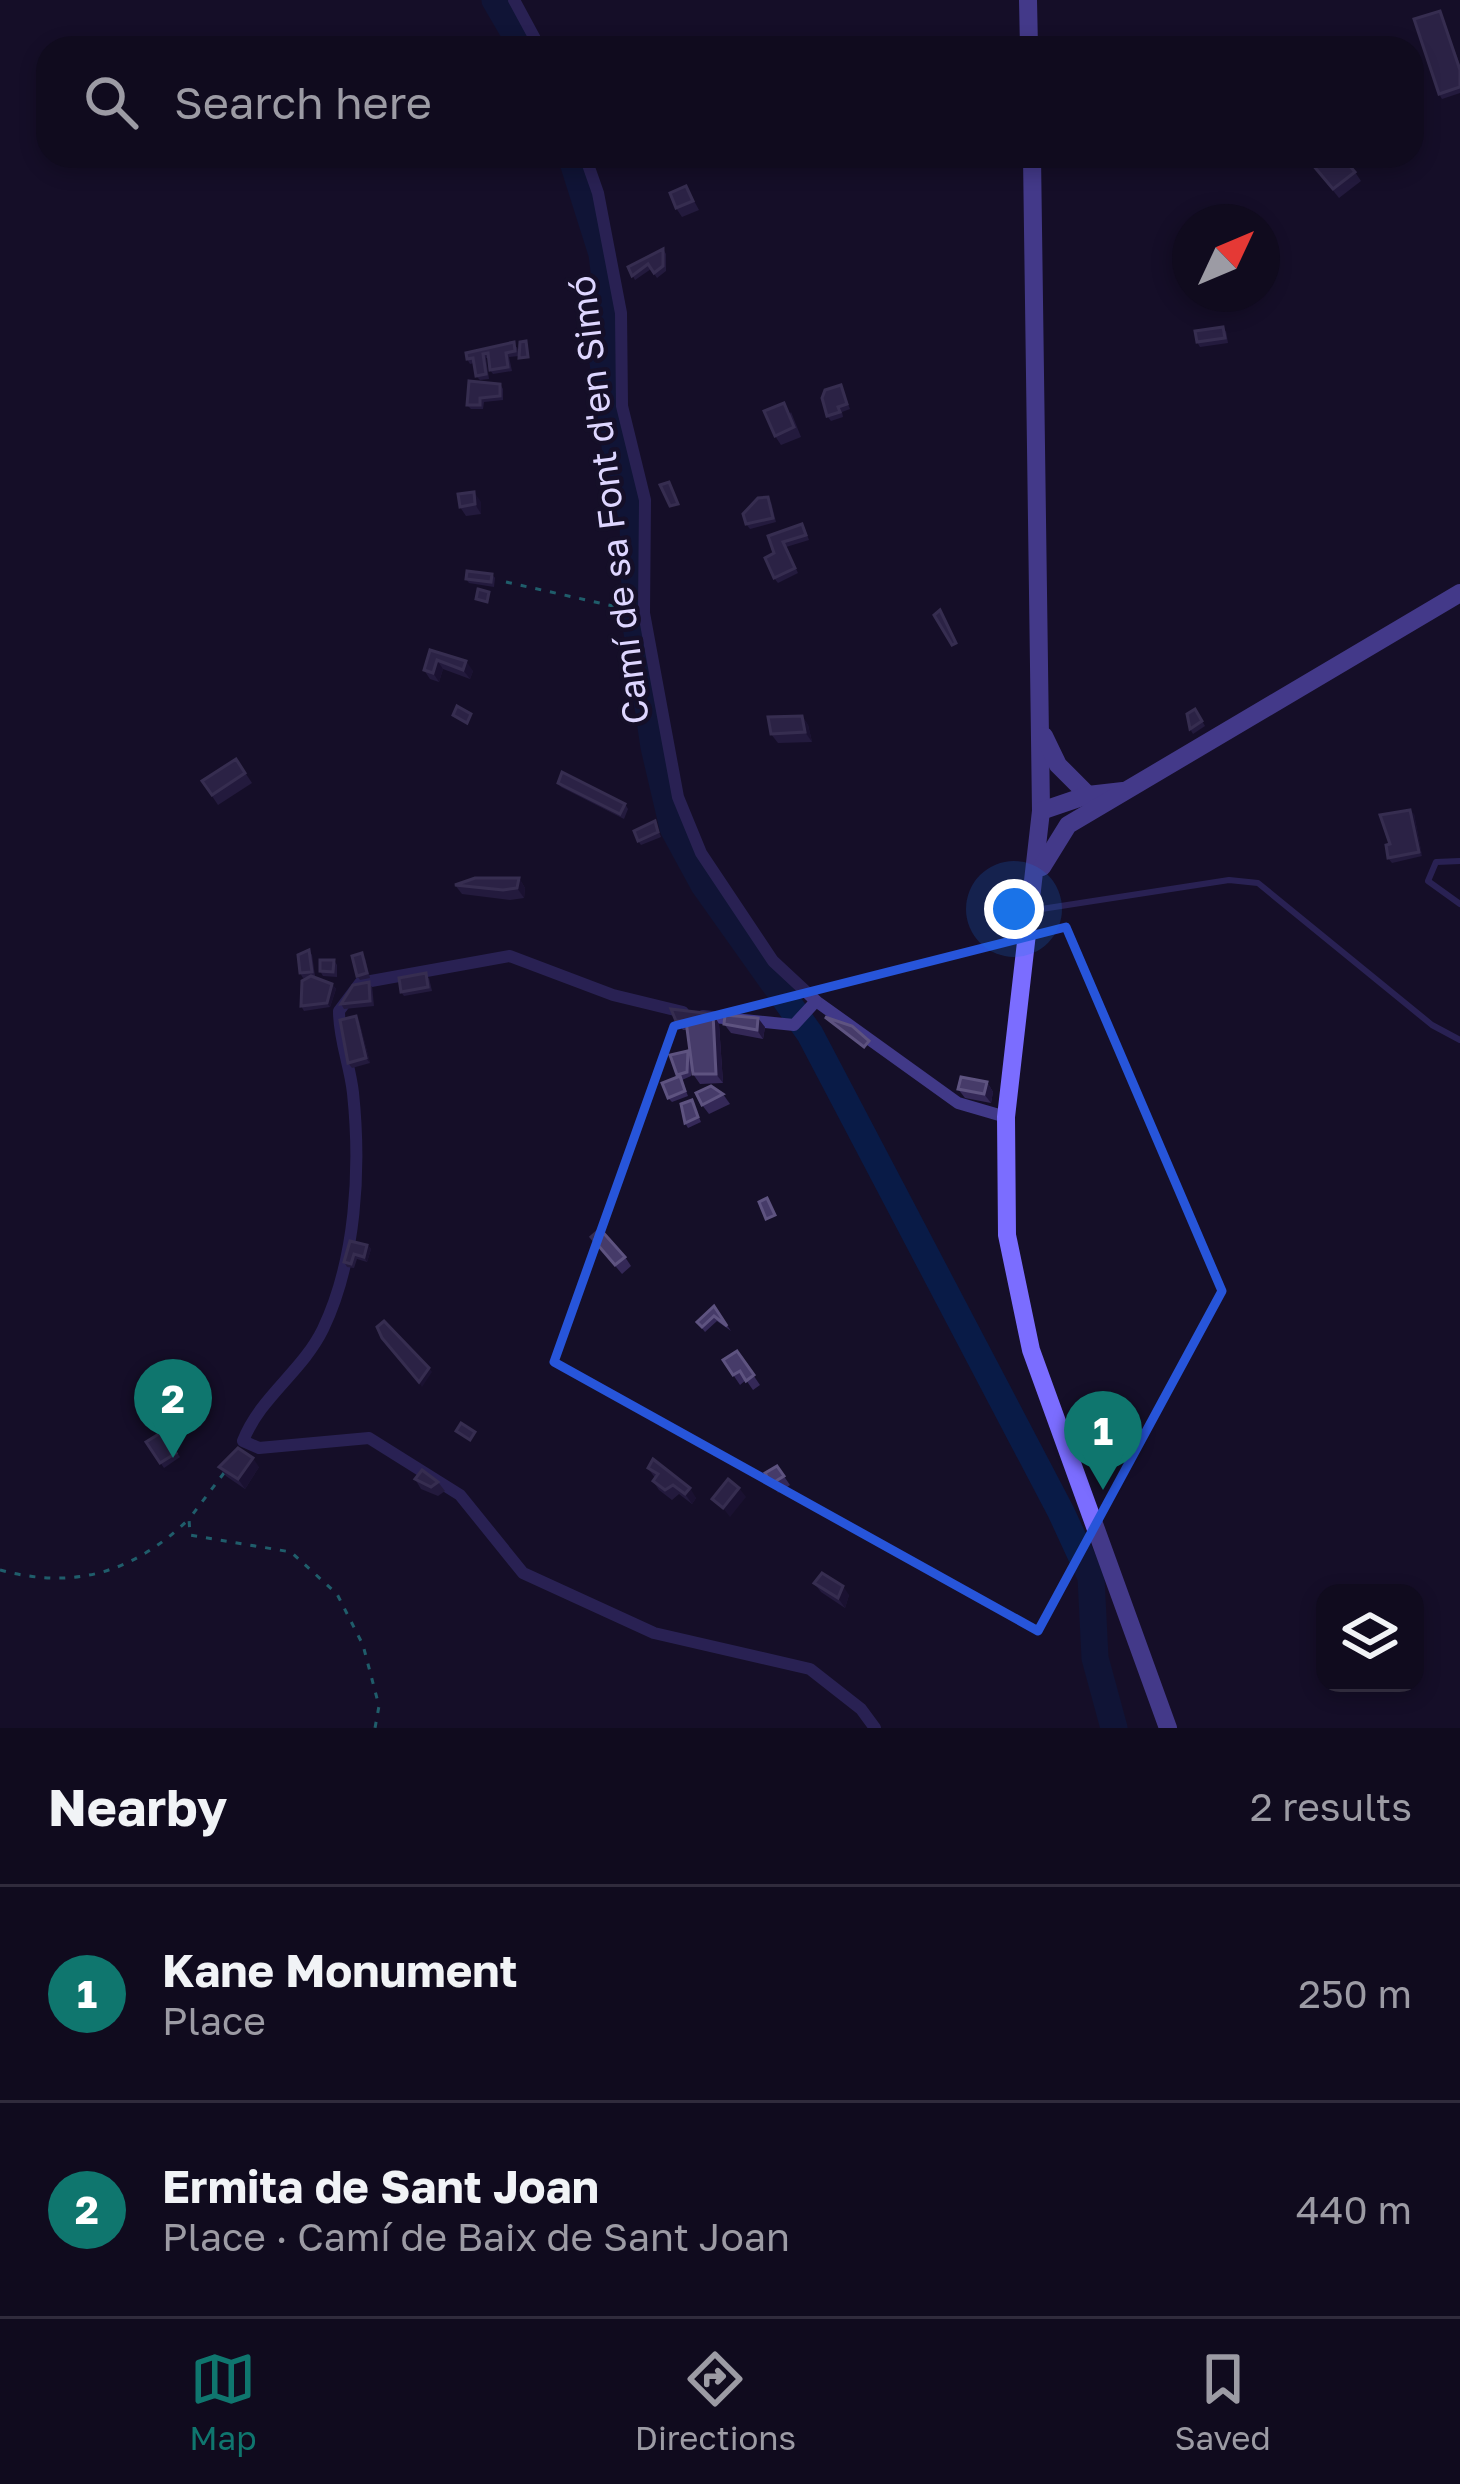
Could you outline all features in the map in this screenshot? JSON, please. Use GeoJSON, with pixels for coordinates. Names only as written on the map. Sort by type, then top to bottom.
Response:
{"type":"FeatureCollection","features":[{"type":"Feature","properties":{"kind":"main road"},"geometry":{"type":"LineString","coordinates":[[1028,0],[1029,36]]}},
{"type":"Feature","properties":{"kind":"main road"},"geometry":{"type":"LineString","coordinates":[[1031,168],[1041,811],[1006,1118],[1007,1234],[1031,1349],[1168,1728]]}},
{"type":"Feature","properties":{"kind":"main road"},"geometry":{"type":"LineString","coordinates":[[1033,888],[1050,849],[1082,816],[1460,593]]}},
{"type":"Feature","properties":{"kind":"main road"},"geometry":{"type":"LineString","coordinates":[[1042,732],[1058,765],[1088,795]]}},
{"type":"Feature","properties":{"kind":"main road"},"geometry":{"type":"LineString","coordinates":[[1041,811],[1088,795],[1131,789]]}},
{"type":"Feature","properties":{"kind":"main road"},"geometry":{"type":"LineString","coordinates":[[1041,811],[1082,816]]}},
{"type":"Feature","properties":{"kind":"street"},"geometry":{"type":"LineString","coordinates":[[514,0],[534,36]]}},
{"type":"Feature","properties":{"kind":"street","name":"Camí de sa Font d'en Simó"},"geometry":{"type":"LineString","coordinates":[[589,168],[620,313],[622,406],[645,500],[643,604],[677,797],[725,892],[773,961],[816,1001],[958,1103],[1006,1118]]}},
{"type":"Feature","properties":{"kind":"street"},"geometry":{"type":"LineString","coordinates":[[816,1001],[794,1025],[686,1013],[613,995],[510,956],[360,983],[339,1011],[353,1091],[353,1163],[352,1228],[335,1302],[299,1369],[254,1413],[243,1441],[259,1448],[369,1438],[460,1495],[523,1574],[654,1634],[810,1669],[862,1708],[875,1728]]}},
{"type":"Feature","properties":{"kind":"lane"},"geometry":{"type":"LineString","coordinates":[[1460,861],[1436,862],[1428,881],[1460,904]]}},
{"type":"Feature","properties":{"kind":"lane"},"geometry":{"type":"LineString","coordinates":[[1031,910],[1229,880],[1258,883],[1432,1025],[1460,1040]]}},
{"type":"Feature","properties":{"kind":"path"},"geometry":{"type":"LineString","coordinates":[[506,581],[622,608]]}},
{"type":"Feature","properties":{"kind":"path"},"geometry":{"type":"LineString","coordinates":[[0,1570],[46,1582],[130,1563],[189,1519],[243,1441]]}},
{"type":"Feature","properties":{"kind":"path"},"geometry":{"type":"LineString","coordinates":[[189,1519],[190,1535],[291,1552],[337,1594],[363,1645],[379,1706],[375,1728]]}},
{"type":"Feature","properties":{"kind":"highlighted area"},"geometry":{"type":"Polygon","coordinates":[[[1066,927],[1222,1291],[1038,1631],[554,1362],[674,1026],[1066,927]]]}},
{"type":"Feature","properties":{"kind":"building"},"geometry":{"type":"Polygon","coordinates":[[[1440,11],[1460,70],[1460,87],[1439,94],[1424,36],[1420,36],[1414,19],[1440,11]]]}},
{"type":"Feature","properties":{"kind":"building"},"geometry":{"type":"Polygon","coordinates":[[[1315,168],[1352,168],[1355,172],[1333,189],[1315,168]]]}},
{"type":"Feature","properties":{"kind":"building"},"geometry":{"type":"Polygon","coordinates":[[[686,186],[693,201],[676,208],[670,193],[686,186]]]}},
{"type":"Feature","properties":{"kind":"building"},"geometry":{"type":"Polygon","coordinates":[[[663,249],[663,266],[654,273],[648,264],[632,276],[628,267],[663,249]]]}},
{"type":"Feature","properties":{"kind":"building"},"geometry":{"type":"Polygon","coordinates":[[[1223,327],[1225,338],[1197,342],[1195,331],[1223,327]]]}},
{"type":"Feature","properties":{"kind":"building"},"geometry":{"type":"Polygon","coordinates":[[[526,341],[528,357],[519,358],[520,342],[526,341]]]}},
{"type":"Feature","properties":{"kind":"building"},"geometry":{"type":"Polygon","coordinates":[[[514,342],[515,351],[506,353],[508,367],[490,370],[488,353],[483,354],[486,374],[476,376],[473,358],[467,359],[466,353],[514,342]]]}},
{"type":"Feature","properties":{"kind":"building"},"geometry":{"type":"Polygon","coordinates":[[[469,381],[500,384],[500,396],[467,405],[469,381]]]}},
{"type":"Feature","properties":{"kind":"building"},"geometry":{"type":"Polygon","coordinates":[[[841,385],[847,404],[827,416],[822,398],[825,390],[841,385]]]}},
{"type":"Feature","properties":{"kind":"building"},"geometry":{"type":"Polygon","coordinates":[[[784,403],[794,427],[775,436],[764,411],[784,403]]]}},
{"type":"Feature","properties":{"kind":"building"},"geometry":{"type":"Polygon","coordinates":[[[669,482],[678,504],[670,506],[660,485],[669,482]]]}},
{"type":"Feature","properties":{"kind":"building"},"geometry":{"type":"Polygon","coordinates":[[[474,492],[475,504],[460,507],[458,494],[474,492]]]}},
{"type":"Feature","properties":{"kind":"building"},"geometry":{"type":"Polygon","coordinates":[[[768,497],[773,518],[746,524],[743,514],[758,498],[768,497]]]}},
{"type":"Feature","properties":{"kind":"building"},"geometry":{"type":"Polygon","coordinates":[[[802,524],[806,535],[783,542],[795,568],[774,578],[765,558],[774,553],[768,536],[802,524]]]}},
{"type":"Feature","properties":{"kind":"building"},"geometry":{"type":"Polygon","coordinates":[[[467,571],[492,574],[491,582],[466,579],[467,571]]]}},
{"type":"Feature","properties":{"kind":"building"},"geometry":{"type":"Polygon","coordinates":[[[478,589],[489,592],[487,602],[476,599],[478,589]]]}},
{"type":"Feature","properties":{"kind":"building"},"geometry":{"type":"Polygon","coordinates":[[[940,610],[956,643],[952,645],[934,615],[940,610]]]}},
{"type":"Feature","properties":{"kind":"building"},"geometry":{"type":"Polygon","coordinates":[[[430,650],[466,661],[463,670],[437,660],[433,673],[424,670],[430,650]]]}},
{"type":"Feature","properties":{"kind":"building"},"geometry":{"type":"Polygon","coordinates":[[[457,706],[471,714],[467,723],[453,715],[457,706]]]}},
{"type":"Feature","properties":{"kind":"building"},"geometry":{"type":"Polygon","coordinates":[[[1195,709],[1202,721],[1190,729],[1187,714],[1195,709]]]}},
{"type":"Feature","properties":{"kind":"building"},"geometry":{"type":"Polygon","coordinates":[[[802,716],[805,732],[771,734],[768,717],[802,716]]]}},
{"type":"Feature","properties":{"kind":"building"},"geometry":{"type":"Polygon","coordinates":[[[236,759],[245,773],[212,795],[202,781],[236,759]]]}},
{"type":"Feature","properties":{"kind":"building"},"geometry":{"type":"Polygon","coordinates":[[[562,772],[625,804],[620,814],[558,783],[562,772]]]}},
{"type":"Feature","properties":{"kind":"building"},"geometry":{"type":"Polygon","coordinates":[[[1410,810],[1419,852],[1388,858],[1386,845],[1390,844],[1380,815],[1410,810]]]}},
{"type":"Feature","properties":{"kind":"building"},"geometry":{"type":"Polygon","coordinates":[[[655,821],[658,832],[638,841],[634,831],[655,821]]]}},
{"type":"Feature","properties":{"kind":"building"},"geometry":{"type":"Polygon","coordinates":[[[475,878],[519,878],[517,888],[503,890],[455,885],[475,878]]]}},
{"type":"Feature","properties":{"kind":"building"},"geometry":{"type":"Polygon","coordinates":[[[309,950],[312,972],[300,973],[298,955],[309,950]]]}},
{"type":"Feature","properties":{"kind":"building"},"geometry":{"type":"Polygon","coordinates":[[[362,953],[367,973],[357,976],[352,956],[362,953]]]}},
{"type":"Feature","properties":{"kind":"building"},"geometry":{"type":"Polygon","coordinates":[[[320,960],[334,960],[333,972],[320,971],[320,960]]]}},
{"type":"Feature","properties":{"kind":"building"},"geometry":{"type":"Polygon","coordinates":[[[426,973],[428,987],[401,992],[399,978],[426,973]]]}},
{"type":"Feature","properties":{"kind":"building"},"geometry":{"type":"Polygon","coordinates":[[[311,976],[332,984],[327,1003],[301,1006],[302,981],[311,976]]]}},
{"type":"Feature","properties":{"kind":"building"},"geometry":{"type":"Polygon","coordinates":[[[369,982],[370,1001],[341,1004],[353,985],[369,982]]]}},
{"type":"Feature","properties":{"kind":"building"},"geometry":{"type":"Polygon","coordinates":[[[671,1009],[713,1014],[716,1074],[693,1074],[686,1021],[676,1021],[671,1009]]]}},
{"type":"Feature","properties":{"kind":"building"},"geometry":{"type":"Polygon","coordinates":[[[725,1015],[758,1018],[757,1030],[724,1024],[725,1015]]]}},
{"type":"Feature","properties":{"kind":"building"},"geometry":{"type":"Polygon","coordinates":[[[356,1016],[366,1058],[348,1063],[340,1020],[356,1016]]]}},
{"type":"Feature","properties":{"kind":"building"},"geometry":{"type":"Polygon","coordinates":[[[825,1017],[852,1026],[869,1041],[864,1047],[825,1017]]]}},
{"type":"Feature","properties":{"kind":"building"},"geometry":{"type":"Polygon","coordinates":[[[688,1051],[687,1072],[677,1075],[670,1055],[688,1051]]]}},
{"type":"Feature","properties":{"kind":"building"},"geometry":{"type":"Polygon","coordinates":[[[680,1076],[685,1091],[668,1098],[662,1083],[680,1076]]]}},
{"type":"Feature","properties":{"kind":"building"},"geometry":{"type":"Polygon","coordinates":[[[961,1077],[987,1082],[984,1094],[958,1089],[961,1077]]]}},
{"type":"Feature","properties":{"kind":"building"},"geometry":{"type":"Polygon","coordinates":[[[711,1086],[723,1094],[702,1105],[696,1093],[711,1086]]]}},
{"type":"Feature","properties":{"kind":"building"},"geometry":{"type":"Polygon","coordinates":[[[692,1100],[698,1117],[685,1123],[681,1104],[692,1100]]]}},
{"type":"Feature","properties":{"kind":"building"},"geometry":{"type":"Polygon","coordinates":[[[767,1198],[775,1215],[766,1219],[759,1202],[767,1198]]]}},
{"type":"Feature","properties":{"kind":"building"},"geometry":{"type":"Polygon","coordinates":[[[600,1229],[625,1257],[615,1265],[591,1237],[600,1229]]]}},
{"type":"Feature","properties":{"kind":"building"},"geometry":{"type":"Polygon","coordinates":[[[350,1241],[367,1245],[364,1257],[354,1254],[351,1264],[344,1262],[350,1241]]]}},
{"type":"Feature","properties":{"kind":"building"},"geometry":{"type":"Polygon","coordinates":[[[714,1306],[727,1326],[714,1316],[702,1327],[697,1322],[714,1306]]]}},
{"type":"Feature","properties":{"kind":"building"},"geometry":{"type":"Polygon","coordinates":[[[384,1321],[429,1368],[419,1382],[382,1338],[377,1327],[384,1321]]]}},
{"type":"Feature","properties":{"kind":"building"},"geometry":{"type":"Polygon","coordinates":[[[737,1351],[754,1375],[746,1381],[740,1371],[733,1375],[723,1360],[737,1351]]]}},
{"type":"Feature","properties":{"kind":"building"},"geometry":{"type":"Polygon","coordinates":[[[461,1423],[475,1432],[470,1440],[456,1431],[461,1423]]]}},
{"type":"Feature","properties":{"kind":"building"},"geometry":{"type":"Polygon","coordinates":[[[162,1432],[176,1453],[160,1463],[146,1442],[162,1432]]]}},
{"type":"Feature","properties":{"kind":"building"},"geometry":{"type":"Polygon","coordinates":[[[238,1448],[253,1458],[238,1479],[219,1467],[238,1448]]]}},
{"type":"Feature","properties":{"kind":"building"},"geometry":{"type":"Polygon","coordinates":[[[653,1459],[690,1488],[685,1494],[673,1485],[665,1490],[653,1481],[658,1474],[648,1468],[653,1459]]]}},
{"type":"Feature","properties":{"kind":"building"},"geometry":{"type":"Polygon","coordinates":[[[777,1466],[784,1476],[771,1484],[765,1473],[777,1466]]]}},
{"type":"Feature","properties":{"kind":"building"},"geometry":{"type":"Polygon","coordinates":[[[422,1470],[438,1482],[431,1487],[415,1479],[422,1470]]]}},
{"type":"Feature","properties":{"kind":"building"},"geometry":{"type":"Polygon","coordinates":[[[728,1479],[739,1488],[723,1508],[712,1499],[728,1479]]]}},
{"type":"Feature","properties":{"kind":"building"},"geometry":{"type":"Polygon","coordinates":[[[822,1573],[843,1586],[838,1598],[814,1583],[822,1573]]]}},
{"type":"Feature","properties":{"kind":"waterway"},"geometry":{"type":"LineString","coordinates":[[495,0],[516,36]]}},
{"type":"Feature","properties":{"kind":"waterway"},"geometry":{"type":"LineString","coordinates":[[575,168],[602,254],[608,304],[602,355],[616,453],[633,521],[636,625],[654,747],[673,828],[704,885],[810,1034],[1061,1512],[1091,1577],[1095,1658],[1114,1728]]}},
{"type":"Feature","properties":{"kind":"place","name":"Ermita de Sant Joan"},"geometry":{"type":"Point","coordinates":[173,1458]}},
{"type":"Feature","properties":{"kind":"place","name":"Kane Monument"},"geometry":{"type":"Point","coordinates":[1103,1490]}}]}
